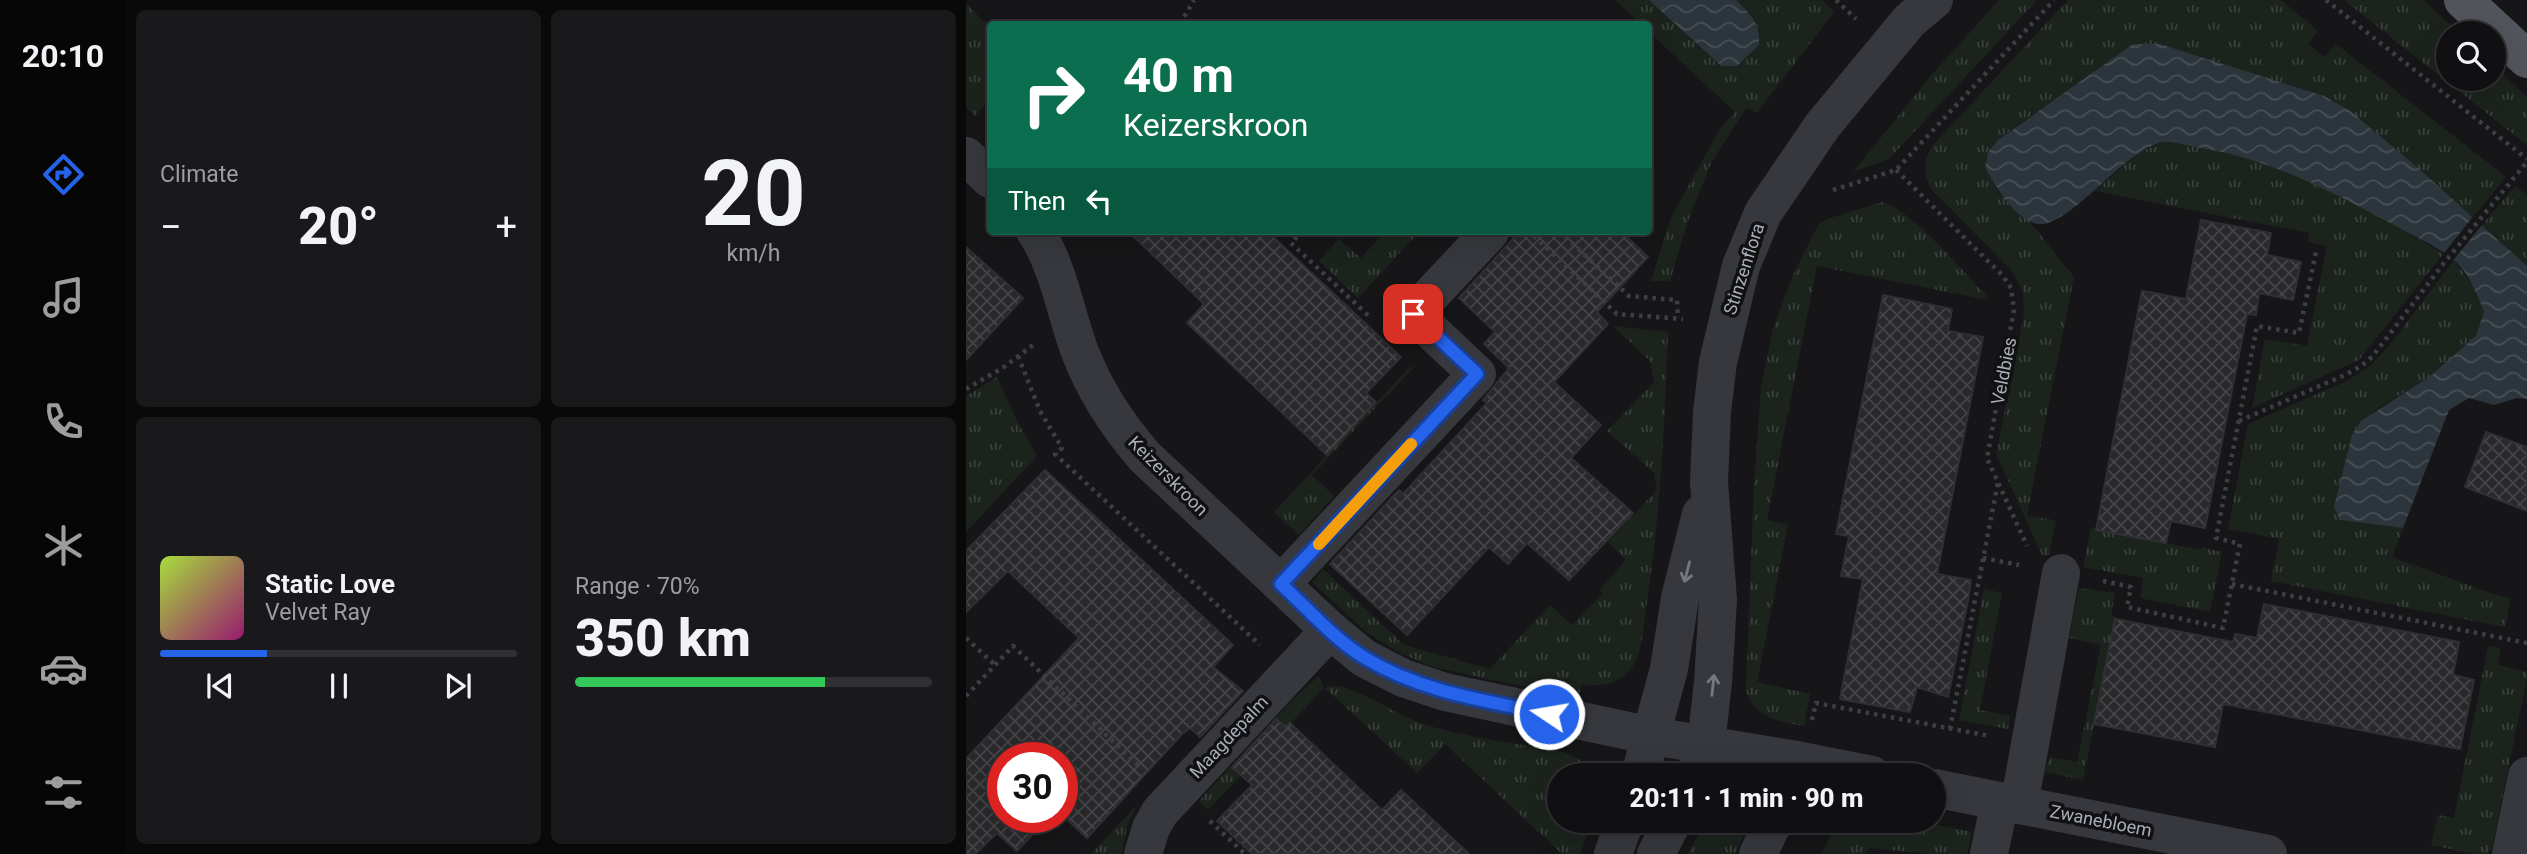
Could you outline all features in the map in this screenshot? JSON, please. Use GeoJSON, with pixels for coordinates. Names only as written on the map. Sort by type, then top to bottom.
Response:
{"type":"FeatureCollection","features":[{"type":"Feature","properties":{"kind":"main road"},"geometry":{"type":"LineString","coordinates":[[2463,0],[2527,60]]}},
{"type":"Feature","properties":{"kind":"street","name":"Stinzenflora"},"geometry":{"type":"LineString","coordinates":[[1700,760],[1713,682],[1718,600],[1709,482],[1712,412],[1718,362],[1741,266],[1763,213],[1823,125],[1921,7]]}},
{"type":"Feature","properties":{"kind":"street"},"geometry":{"type":"LineString","coordinates":[[966,156],[987,176]]}},
{"type":"Feature","properties":{"kind":"street","name":"Keizerskroon"},"geometry":{"type":"LineString","coordinates":[[1037,235],[1048,255],[1092,379],[1123,431],[1145,457],[1330,630],[1364,658],[1403,678],[1445,692],[1652,736]]}},
{"type":"Feature","properties":{"kind":"street"},"geometry":{"type":"LineString","coordinates":[[1281,584],[1477,374],[1413,314],[1487,235]]}},
{"type":"Feature","properties":{"kind":"street","name":"Stinzenflora"},"geometry":{"type":"LineString","coordinates":[[1644,763],[1669,669],[1680,598],[1709,482]]}},
{"type":"Feature","properties":{"kind":"street"},"geometry":{"type":"LineString","coordinates":[[1989,854],[2029,744],[2049,571]]}},
{"type":"Feature","properties":{"kind":"street","name":"Maagdepalm"},"geometry":{"type":"LineString","coordinates":[[1143,854],[1151,828],[1160,812],[1330,630]]}},
{"type":"Feature","properties":{"kind":"street"},"geometry":{"type":"LineString","coordinates":[[1652,736],[1700,760],[1756,763]]}},
{"type":"Feature","properties":{"kind":"street"},"geometry":{"type":"LineString","coordinates":[[2511,854],[2527,776]]}},
{"type":"Feature","properties":{"kind":"street","name":"Zwanebloem"},"geometry":{"type":"LineString","coordinates":[[1946,790],[2268,854]]}},
{"type":"Feature","properties":{"kind":"street"},"geometry":{"type":"LineString","coordinates":[[1614,854],[1621,833]]}},
{"type":"Feature","properties":{"kind":"street"},"geometry":{"type":"LineString","coordinates":[[1656,854],[1667,833]]}},
{"type":"Feature","properties":{"kind":"street"},"geometry":{"type":"LineString","coordinates":[[1758,854],[1768,833]]}},
{"type":"Feature","properties":{"kind":"path"},"geometry":{"type":"LineString","coordinates":[[1182,21],[1194,0]]}},
{"type":"Feature","properties":{"kind":"path","name":"Veldbies"},"geometry":{"type":"LineString","coordinates":[[2049,571],[1987,458],[2012,330],[2014,299],[2011,288],[2003,276],[1896,170],[2054,0]]}},
{"type":"Feature","properties":{"kind":"path"},"geometry":{"type":"LineString","coordinates":[[2238,421],[2361,366],[2390,335],[2527,160],[2326,0]]}},
{"type":"Feature","properties":{"kind":"path"},"geometry":{"type":"LineString","coordinates":[[1299,235],[1291,243],[1391,337],[1413,314]]}},
{"type":"Feature","properties":{"kind":"path"},"geometry":{"type":"LineString","coordinates":[[1533,235],[1617,314],[1726,322]]}},
{"type":"Feature","properties":{"kind":"path"},"geometry":{"type":"LineString","coordinates":[[1563,235],[1629,296],[1677,300],[1678,318]]}},
{"type":"Feature","properties":{"kind":"path"},"geometry":{"type":"LineString","coordinates":[[1983,558],[2131,587],[2127,607],[2223,628],[2240,544],[2216,538],[2257,326],[2299,334],[2316,251]]}},
{"type":"Feature","properties":{"kind":"path"},"geometry":{"type":"LineString","coordinates":[[966,389],[1004,367],[1030,347],[1073,329]]}},
{"type":"Feature","properties":{"kind":"path"},"geometry":{"type":"LineString","coordinates":[[1018,356],[1040,411],[1062,448],[1055,454],[1289,673]]}},
{"type":"Feature","properties":{"kind":"path"},"geometry":{"type":"LineString","coordinates":[[1950,729],[1998,482]]}},
{"type":"Feature","properties":{"kind":"path"},"geometry":{"type":"LineString","coordinates":[[2232,584],[2527,643]]}},
{"type":"Feature","properties":{"kind":"path"},"geometry":{"type":"LineString","coordinates":[[966,638],[995,665]]}},
{"type":"Feature","properties":{"kind":"path"},"geometry":{"type":"LineString","coordinates":[[966,696],[1013,646],[1158,783],[1194,806],[1245,854]]}},
{"type":"Feature","properties":{"kind":"path"},"geometry":{"type":"LineString","coordinates":[[1795,763],[1816,703],[2029,744]]}},
{"type":"Feature","properties":{"kind":"green space"},"geometry":{"type":"Polygon","coordinates":[[[1615,0],[1649,0],[1720,66],[1737,66],[1759,45],[1759,37],[1750,15],[1736,0],[1822,0],[1834,12],[1757,113],[1746,108],[1711,163],[1688,221],[1670,281],[1651,281],[1671,217],[1720,129],[1735,112],[1652,35],[1652,21],[1638,21],[1615,0]]]}},
{"type":"Feature","properties":{"kind":"green space"},"geometry":{"type":"Polygon","coordinates":[[[1999,0],[2037,0],[1889,159],[1853,172],[1928,79],[1999,0]]]}},
{"type":"Feature","properties":{"kind":"green space"},"geometry":{"type":"Polygon","coordinates":[[[2068,0],[2281,0],[2318,31],[2308,44],[2324,57],[2336,44],[2506,177],[2473,217],[2349,110],[2324,96],[2160,44],[2041,109],[2000,139],[1988,153],[1985,167],[1998,191],[2030,222],[2074,277],[2027,515],[2056,521],[2049,555],[2046,556],[2042,555],[1996,454],[2024,314],[2023,292],[2012,271],[1934,192],[1927,180],[1925,168],[1933,145],[2068,0]]]}},
{"type":"Feature","properties":{"kind":"green space"},"geometry":{"type":"Polygon","coordinates":[[[2344,0],[2423,0],[2446,21],[2436,21],[2436,73],[2344,0]]]}},
{"type":"Feature","properties":{"kind":"green space"},"geometry":{"type":"Polygon","coordinates":[[[966,4],[987,24],[987,102],[975,116],[966,107],[966,4]]]}},
{"type":"Feature","properties":{"kind":"green space"},"geometry":{"type":"Polygon","coordinates":[[[2506,77],[2527,97],[2527,145],[2459,91],[2506,91],[2506,77]]]}},
{"type":"Feature","properties":{"kind":"green space"},"geometry":{"type":"Polygon","coordinates":[[[2163,142],[2207,147],[2287,171],[2368,209],[2443,254],[2359,360],[2252,408],[2265,339],[2307,346],[2327,246],[2308,242],[2309,233],[2095,191],[2138,153],[2163,142]]]}},
{"type":"Feature","properties":{"kind":"green space"},"geometry":{"type":"Polygon","coordinates":[[[2515,186],[2527,195],[2527,266],[2482,225],[2515,186]]]}},
{"type":"Feature","properties":{"kind":"green space"},"geometry":{"type":"Polygon","coordinates":[[[1883,202],[1896,208],[1923,230],[1951,257],[1988,300],[1817,266],[1767,520],[1788,525],[1757,682],[1810,694],[1804,726],[1776,720],[1760,712],[1749,698],[1746,688],[1761,386],[1773,329],[1793,275],[1818,225],[1827,219],[1883,202]]]}},
{"type":"Feature","properties":{"kind":"green space"},"geometry":{"type":"Polygon","coordinates":[[[1382,235],[1416,235],[1358,298],[1319,261],[1339,239],[1361,258],[1382,235]]]}},
{"type":"Feature","properties":{"kind":"green space"},"geometry":{"type":"Polygon","coordinates":[[[2454,260],[2473,286],[2484,313],[2476,336],[2429,377],[2374,411],[2341,520],[2403,528],[2392,557],[2511,598],[2505,627],[2271,581],[2279,539],[2228,529],[2248,424],[2345,382],[2370,366],[2389,346],[2454,260]]]}},
{"type":"Feature","properties":{"kind":"green space"},"geometry":{"type":"Polygon","coordinates":[[[1613,326],[1668,332],[1661,470],[1651,574],[1640,649],[1634,664],[1625,675],[1608,684],[1582,684],[1578,698],[1433,667],[1400,653],[1366,632],[1312,582],[1323,569],[1404,645],[1490,669],[1550,605],[1572,625],[1603,593],[1599,590],[1626,560],[1608,542],[1657,490],[1654,473],[1607,431],[1654,382],[1650,361],[1613,326]]]}},
{"type":"Feature","properties":{"kind":"green space"},"geometry":{"type":"Polygon","coordinates":[[[1411,366],[1413,368],[1312,475],[1334,496],[1299,535],[1274,512],[1411,366]]]}},
{"type":"Feature","properties":{"kind":"green space"},"geometry":{"type":"Polygon","coordinates":[[[997,377],[1037,456],[966,532],[966,396],[997,377]]]}},
{"type":"Feature","properties":{"kind":"green space"},"geometry":{"type":"Polygon","coordinates":[[[2091,528],[2222,552],[2210,612],[2140,598],[2143,578],[2083,567],[2091,528]]]}},
{"type":"Feature","properties":{"kind":"green space"},"geometry":{"type":"Polygon","coordinates":[[[2079,588],[2115,593],[2111,615],[2115,616],[2115,619],[2083,780],[2044,772],[2050,757],[2077,762],[2101,645],[2069,638],[2079,588]]]}},
{"type":"Feature","properties":{"kind":"green space"},"geometry":{"type":"Polygon","coordinates":[[[1984,589],[2002,593],[1980,710],[2010,716],[2008,729],[1959,720],[1984,589]]]}},
{"type":"Feature","properties":{"kind":"green space"},"geometry":{"type":"Polygon","coordinates":[[[2488,646],[2501,648],[2498,665],[2527,672],[2527,677],[2493,844],[2488,854],[2474,854],[2431,845],[2438,815],[2454,818],[2488,646]]]}},
{"type":"Feature","properties":{"kind":"green space"},"geometry":{"type":"Polygon","coordinates":[[[1319,676],[1324,688],[1208,810],[1199,801],[1294,698],[1319,676]]]}},
{"type":"Feature","properties":{"kind":"green space"},"geometry":{"type":"Polygon","coordinates":[[[1343,687],[1401,715],[1440,729],[1563,752],[1578,758],[1583,763],[1547,763],[1547,833],[1588,833],[1580,854],[1562,854],[1445,744],[1417,773],[1325,688],[1343,687]]]}},
{"type":"Feature","properties":{"kind":"green space"},"geometry":{"type":"Polygon","coordinates":[[[1137,805],[1127,826],[1122,854],[1091,854],[1137,805]]]}},
{"type":"Feature","properties":{"kind":"green space"},"geometry":{"type":"Polygon","coordinates":[[[1946,827],[1972,832],[1967,854],[1930,854],[1870,848],[1864,854],[1821,854],[1832,833],[1946,833],[1946,827]]]}},
{"type":"Feature","properties":{"kind":"green space"},"geometry":{"type":"Polygon","coordinates":[[[1699,833],[1745,833],[1735,854],[1688,854],[1699,833]]]}},
{"type":"Feature","properties":{"kind":"water"},"geometry":{"type":"Polygon","coordinates":[[[1649,0],[1736,0],[1757,25],[1759,45],[1737,66],[1721,66],[1649,0]]]}},
{"type":"Feature","properties":{"kind":"water"},"geometry":{"type":"Polygon","coordinates":[[[2133,44],[2160,44],[2324,96],[2349,110],[2527,266],[2527,399],[2517,398],[2494,405],[2469,398],[2449,410],[2403,528],[2340,520],[2334,507],[2352,435],[2361,421],[2429,377],[2476,336],[2484,312],[2469,279],[2456,262],[2425,241],[2294,176],[2244,158],[2178,143],[2163,142],[2147,148],[2122,165],[2074,208],[2045,224],[2033,223],[2016,212],[1989,175],[1985,167],[1988,152],[1998,140],[2133,44]]]}},
{"type":"Feature","properties":{"kind":"pier"},"geometry":{"type":"Polygon","coordinates":[[[2475,214],[2484,222],[2482,225],[2451,263],[2441,257],[2475,214]]]}},
{"type":"Feature","properties":{"kind":"building"},"geometry":{"type":"Polygon","coordinates":[[[2201,220],[2271,233],[2267,255],[2301,262],[2293,300],[2259,293],[2256,315],[2247,314],[2205,528],[2171,521],[2166,543],[2096,530],[2142,291],[2186,299],[2201,220]]]}},
{"type":"Feature","properties":{"kind":"building"},"geometry":{"type":"Polygon","coordinates":[[[1132,235],[1271,235],[1401,357],[1366,393],[1376,402],[1327,455],[1187,323],[1204,304],[1132,235]]]}},
{"type":"Feature","properties":{"kind":"building"},"geometry":{"type":"Polygon","coordinates":[[[1516,235],[1625,235],[1648,257],[1597,312],[1608,324],[1554,382],[1601,425],[1571,458],[1633,513],[1569,580],[1527,543],[1508,564],[1489,547],[1407,635],[1330,564],[1399,490],[1403,494],[1487,403],[1483,400],[1509,368],[1484,344],[1495,332],[1459,298],[1516,235]]]}},
{"type":"Feature","properties":{"kind":"building"},"geometry":{"type":"Polygon","coordinates":[[[966,247],[1023,298],[966,360],[966,247]]]}},
{"type":"Feature","properties":{"kind":"building"},"geometry":{"type":"Polygon","coordinates":[[[1883,295],[1952,309],[1948,331],[1983,337],[1937,574],[1971,580],[1968,600],[1948,697],[1917,687],[1910,712],[1840,699],[1863,579],[1841,576],[1849,536],[1836,534],[1883,295]]]}},
{"type":"Feature","properties":{"kind":"building"},"geometry":{"type":"Polygon","coordinates":[[[2486,432],[2527,447],[2527,511],[2465,487],[2486,432]]]}},
{"type":"Feature","properties":{"kind":"building"},"geometry":{"type":"Polygon","coordinates":[[[1045,470],[1233,645],[1213,667],[1243,691],[1200,737],[1190,728],[1182,734],[1087,838],[1078,830],[1078,742],[987,742],[987,833],[997,833],[975,854],[966,854],[966,759],[1079,638],[1008,571],[966,612],[966,551],[1045,470]]]}},
{"type":"Feature","properties":{"kind":"building"},"geometry":{"type":"Polygon","coordinates":[[[2264,604],[2459,642],[2453,675],[2474,680],[2460,749],[2223,704],[2215,747],[2094,724],[2115,619],[2233,642],[2235,634],[2257,638],[2264,604]]]}},
{"type":"Feature","properties":{"kind":"building"},"geometry":{"type":"Polygon","coordinates":[[[1276,719],[1286,727],[1290,723],[1382,810],[1401,790],[1469,854],[1252,854],[1217,821],[1252,785],[1232,767],[1276,719]]]}},
{"type":"Feature","properties":{"kind":"building"},"geometry":{"type":"Polygon","coordinates":[[[997,833],[1034,833],[1017,851],[997,833]]]}},
{"type":"Feature","properties":{"kind":"slow traffic"},"geometry":{"type":"LineString","coordinates":[[1319,544],[1411,444]]}},
{"type":"Feature","properties":{"kind":"route"},"geometry":{"type":"LineString","coordinates":[[1413,314],[1477,374],[1281,584],[1364,658],[1403,678],[1445,692],[1549,714]]}}]}
